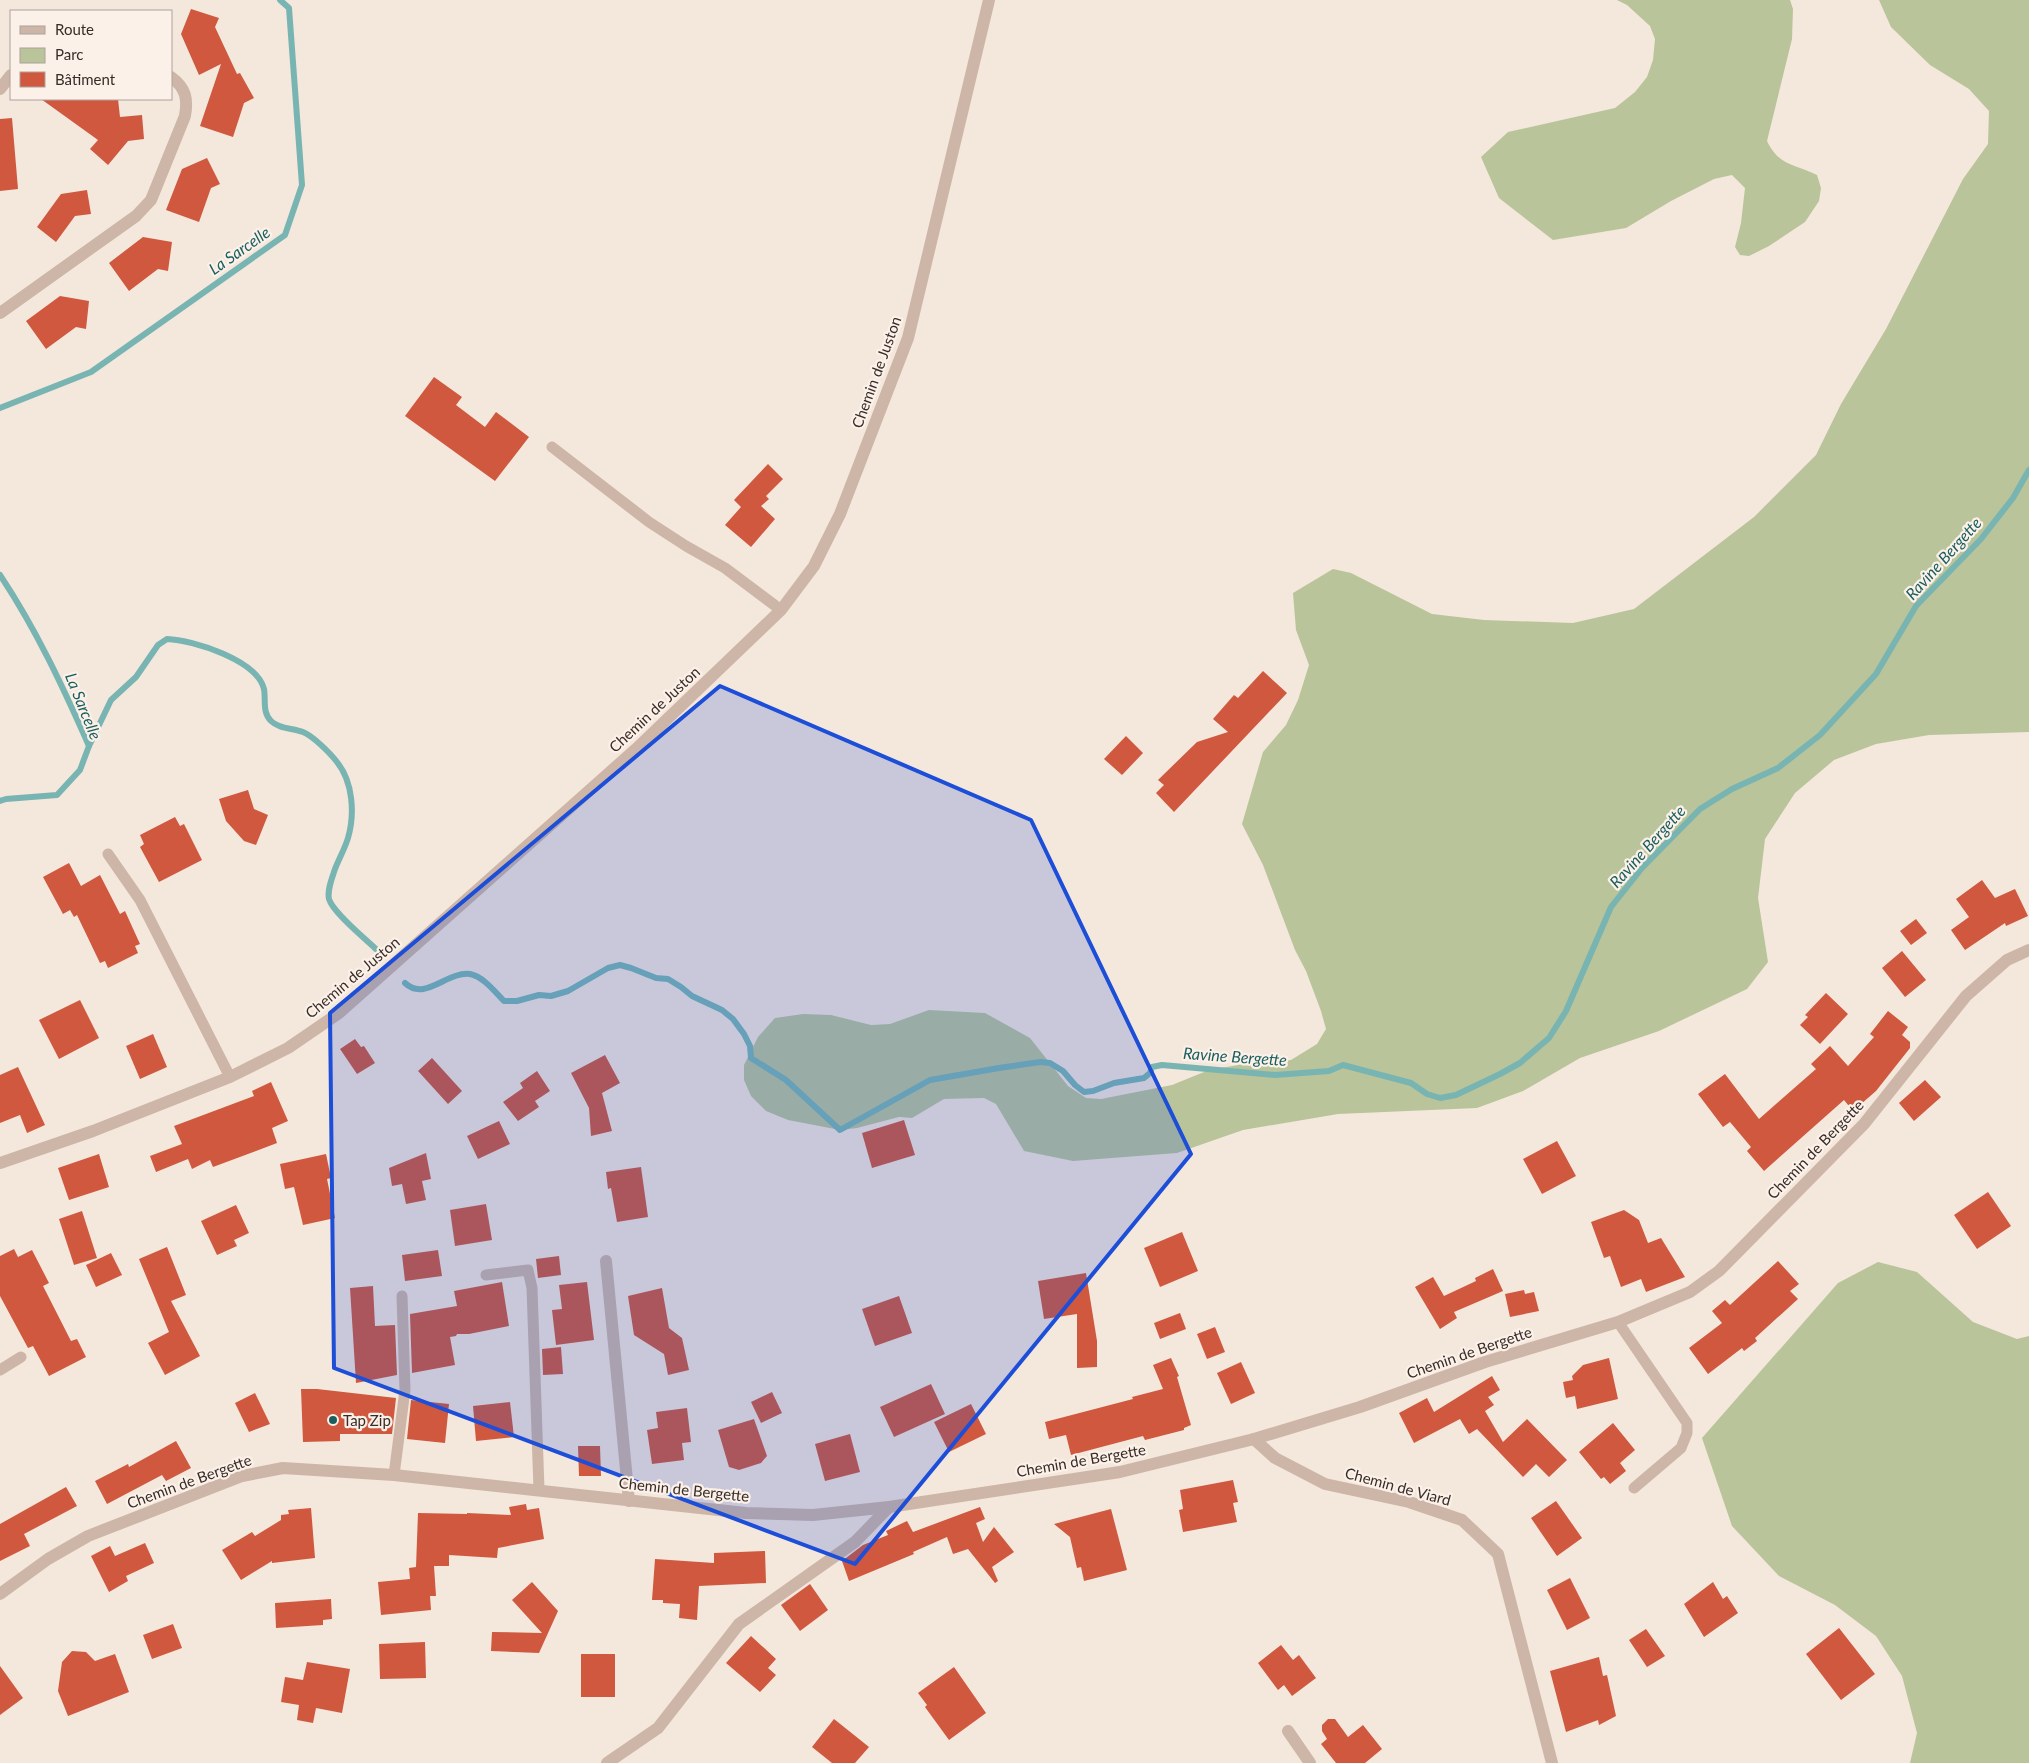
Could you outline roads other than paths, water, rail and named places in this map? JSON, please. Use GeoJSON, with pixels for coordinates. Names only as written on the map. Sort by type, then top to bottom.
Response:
{"type":"FeatureCollection","features":[{"type":"Feature","properties":{"kind":"street","name":"Chemin de Juston"},"geometry":{"type":"LineString","coordinates":[[0,1163],[93,1131],[230,1077],[288,1048],[339,1013],[636,749],[781,610],[814,566],[840,514],[908,338],[989,0]]}},
{"type":"Feature","properties":{"kind":"street"},"geometry":{"type":"LineString","coordinates":[[0,89],[10,76]]}},
{"type":"Feature","properties":{"kind":"street"},"geometry":{"type":"LineString","coordinates":[[0,313],[136,216],[151,200],[185,116],[186,94],[172,78]]}},
{"type":"Feature","properties":{"kind":"street","name":"Chemin de Bergette"},"geometry":{"type":"LineString","coordinates":[[0,1594],[48,1559],[88,1536],[242,1476],[283,1468],[394,1475],[746,1513],[813,1515],[890,1507],[1120,1472],[1254,1439],[1360,1407],[1485,1362],[1618,1322],[1690,1292],[1719,1271],[1864,1124],[1966,996],[2008,960],[2029,950]]}},
{"type":"Feature","properties":{"kind":"street"},"geometry":{"type":"LineString","coordinates":[[606,1261],[629,1501]]}},
{"type":"Feature","properties":{"kind":"street","name":"Chemin de Viard"},"geometry":{"type":"LineString","coordinates":[[1254,1439],[1275,1458],[1325,1484],[1408,1502],[1462,1520],[1498,1554],[1552,1763]]}},
{"type":"Feature","properties":{"kind":"street"},"geometry":{"type":"LineString","coordinates":[[607,1763],[658,1728],[738,1624],[855,1542],[890,1507]]}},
{"type":"Feature","properties":{"kind":"street"},"geometry":{"type":"LineString","coordinates":[[1288,1732],[1310,1763]]}},
{"type":"Feature","properties":{"kind":"lane"},"geometry":{"type":"LineString","coordinates":[[552,447],[649,522],[686,546],[726,568],[781,610]]}},
{"type":"Feature","properties":{"kind":"lane"},"geometry":{"type":"LineString","coordinates":[[108,854],[140,900],[230,1077]]}},
{"type":"Feature","properties":{"kind":"lane"},"geometry":{"type":"LineString","coordinates":[[486,1275],[528,1270],[532,1288],[539,1490]]}},
{"type":"Feature","properties":{"kind":"lane"},"geometry":{"type":"LineString","coordinates":[[394,1475],[405,1390],[402,1296]]}},
{"type":"Feature","properties":{"kind":"lane"},"geometry":{"type":"LineString","coordinates":[[1618,1322],[1687,1423],[1687,1433],[1681,1448],[1634,1488]]}},
{"type":"Feature","properties":{"kind":"lane"},"geometry":{"type":"LineString","coordinates":[[0,1370],[22,1357]]}},
{"type":"Feature","properties":{"kind":"waterway","name":"La Sarcelle"},"geometry":{"type":"LineString","coordinates":[[0,408],[91,372],[285,235],[302,185],[289,8],[280,0]]}},
{"type":"Feature","properties":{"kind":"waterway","name":"Ravine Bergette"},"geometry":{"type":"LineString","coordinates":[[405,983],[413,988],[428,988],[461,974],[470,974],[485,981],[504,1001],[517,1001],[539,995],[551,996],[568,991],[608,968],[620,965],[656,978],[668,979],[692,996],[722,1010],[733,1019],[750,1046],[751,1058],[786,1080],[840,1130],[930,1080],[1040,1062],[1050,1063],[1063,1071],[1084,1092],[1093,1091],[1114,1083],[1144,1078],[1150,1073],[1152,1067],[1162,1065],[1275,1075],[1329,1071],[1343,1065],[1411,1083],[1427,1094],[1440,1098],[1456,1095],[1520,1063],[1549,1038],[1566,1011],[1611,907],[1642,868],[1700,809],[1732,789],[1778,768],[1820,735],[1876,674],[1916,606],[1981,539],[2013,498],[2029,470]]}},
{"type":"Feature","properties":{"kind":"waterway","name":"La Sarcelle"},"geometry":{"type":"LineString","coordinates":[[0,575],[48,659],[89,746],[80,770],[57,795],[0,801]]}},
{"type":"Feature","properties":{"kind":"waterway","name":"Ravine Bergette"},"geometry":{"type":"LineString","coordinates":[[89,746],[111,700],[136,677],[158,645],[167,639],[192,643],[207,648],[223,654],[250,669],[259,679],[264,689],[265,710],[271,721],[278,726],[303,732],[312,737],[334,758],[342,770],[351,798],[350,829],[347,842],[331,880],[329,899],[343,919],[378,951]]}},
{"type":"Feature","properties":{"kind":"place","name":"Tap Zip"},"geometry":{"type":"Point","coordinates":[333,1420]}}]}
